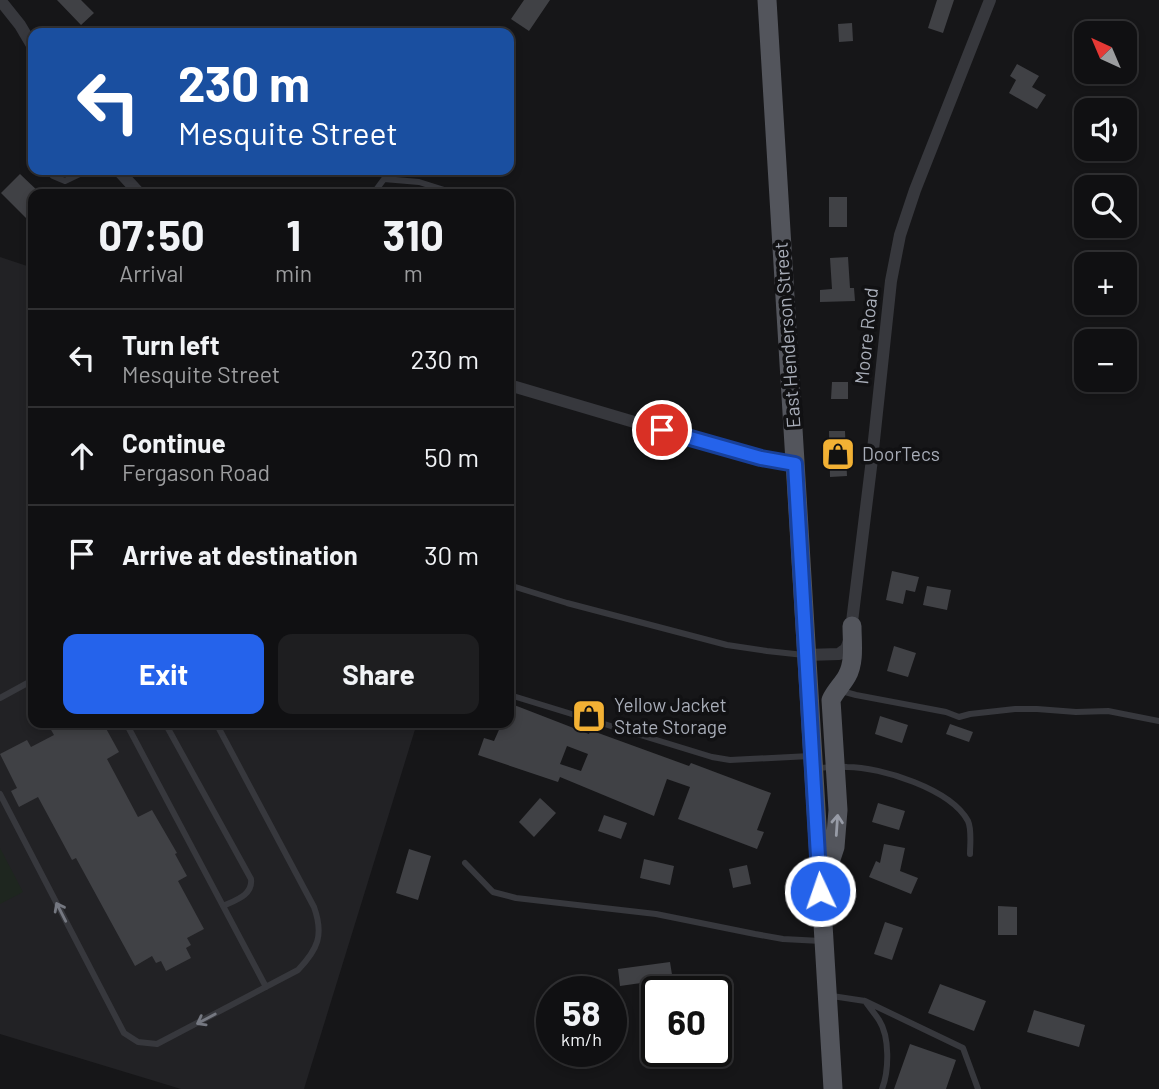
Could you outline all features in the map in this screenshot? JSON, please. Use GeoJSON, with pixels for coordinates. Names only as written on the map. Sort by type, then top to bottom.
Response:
{"type":"FeatureCollection","features":[{"type":"Feature","properties":{"kind":"main road","name":"East Henderson Street"},"geometry":{"type":"LineString","coordinates":[[767,0],[832,1089]]}},
{"type":"Feature","properties":{"kind":"main road"},"geometry":{"type":"LineString","coordinates":[[820,891],[835,847],[838,810],[831,700],[849,673],[852,626]]}},
{"type":"Feature","properties":{"kind":"street","name":"Moore Road"},"geometry":{"type":"LineString","coordinates":[[806,655],[839,654],[846,649],[852,626],[891,281],[900,235],[990,0]]}},
{"type":"Feature","properties":{"kind":"street"},"geometry":{"type":"LineString","coordinates":[[0,1],[28,39]]}},
{"type":"Feature","properties":{"kind":"street"},"geometry":{"type":"LineString","coordinates":[[123,175],[135,189]]}},
{"type":"Feature","properties":{"kind":"street"},"geometry":{"type":"LineString","coordinates":[[514,386],[712,445],[795,464]]}},
{"type":"Feature","properties":{"kind":"lane"},"geometry":{"type":"LineString","coordinates":[[52,175],[65,181],[78,175]]}},
{"type":"Feature","properties":{"kind":"lane"},"geometry":{"type":"LineString","coordinates":[[377,189],[384,179],[419,182],[441,189]]}},
{"type":"Feature","properties":{"kind":"lane"},"geometry":{"type":"LineString","coordinates":[[514,587],[727,645],[806,655]]}},
{"type":"Feature","properties":{"kind":"lane"},"geometry":{"type":"LineString","coordinates":[[0,698],[28,683]]}},
{"type":"Feature","properties":{"kind":"lane"},"geometry":{"type":"LineString","coordinates":[[839,687],[856,695],[946,712],[959,717],[1015,709],[1037,709],[1108,711],[1159,720]]}},
{"type":"Feature","properties":{"kind":"lane"},"geometry":{"type":"LineString","coordinates":[[514,696],[712,757],[812,762],[886,772],[932,790],[960,811],[969,823],[970,854]]}},
{"type":"Feature","properties":{"kind":"lane"},"geometry":{"type":"LineString","coordinates":[[129,728],[266,987]]}},
{"type":"Feature","properties":{"kind":"lane"},"geometry":{"type":"LineString","coordinates":[[168,728],[251,879],[248,892],[223,905]]}},
{"type":"Feature","properties":{"kind":"lane"},"geometry":{"type":"LineString","coordinates":[[0,794],[124,1033],[138,1042],[157,1044],[298,970],[313,953],[320,931],[310,899],[219,728]]}},
{"type":"Feature","properties":{"kind":"lane"},"geometry":{"type":"LineString","coordinates":[[465,863],[493,892],[516,898],[656,914],[769,936],[823,941]]}},
{"type":"Feature","properties":{"kind":"lane"},"geometry":{"type":"LineString","coordinates":[[827,995],[865,1001],[963,1048],[978,1089]]}},
{"type":"Feature","properties":{"kind":"lane"},"geometry":{"type":"LineString","coordinates":[[865,1001],[881,1023],[888,1054],[882,1089]]}},
{"type":"Feature","properties":{"kind":"shaded area"},"geometry":{"type":"Polygon","coordinates":[[[0,257],[28,266],[28,728],[415,728],[304,1089],[181,1089],[0,1034],[0,257]]]}},
{"type":"Feature","properties":{"kind":"shaded area"},"geometry":{"type":"Polygon","coordinates":[[[0,848],[23,892],[0,904],[0,848]]]}},
{"type":"Feature","properties":{"kind":"building"},"geometry":{"type":"Polygon","coordinates":[[[57,0],[81,0],[94,13],[81,25],[57,0]]]}},
{"type":"Feature","properties":{"kind":"building"},"geometry":{"type":"Polygon","coordinates":[[[524,0],[550,0],[529,31],[511,19],[524,0]]]}},
{"type":"Feature","properties":{"kind":"building"},"geometry":{"type":"Polygon","coordinates":[[[937,0],[954,0],[943,33],[928,28],[937,0]]]}},
{"type":"Feature","properties":{"kind":"building"},"geometry":{"type":"Polygon","coordinates":[[[852,23],[853,41],[839,42],[838,24],[852,23]]]}},
{"type":"Feature","properties":{"kind":"building"},"geometry":{"type":"Polygon","coordinates":[[[1017,64],[1039,76],[1032,87],[1046,95],[1037,109],[1009,93],[1016,80],[1010,76],[1017,64]]]}},
{"type":"Feature","properties":{"kind":"building"},"geometry":{"type":"Polygon","coordinates":[[[20,174],[36,189],[28,189],[28,220],[1,193],[20,174]]]}},
{"type":"Feature","properties":{"kind":"building"},"geometry":{"type":"Polygon","coordinates":[[[829,197],[847,197],[847,227],[829,227],[829,197]]]}},
{"type":"Feature","properties":{"kind":"building"},"geometry":{"type":"Polygon","coordinates":[[[848,257],[850,288],[854,288],[855,301],[820,302],[820,290],[832,289],[830,258],[848,257]]]}},
{"type":"Feature","properties":{"kind":"building"},"geometry":{"type":"Polygon","coordinates":[[[832,382],[848,382],[848,399],[831,399],[832,382]]]}},
{"type":"Feature","properties":{"kind":"building","name":"DoorTecs"},"geometry":{"type":"Polygon","coordinates":[[[829,431],[845,431],[847,476],[830,477],[829,431]]]}},
{"type":"Feature","properties":{"kind":"building"},"geometry":{"type":"Polygon","coordinates":[[[892,571],[919,577],[915,592],[906,590],[903,604],[886,600],[892,571]]]}},
{"type":"Feature","properties":{"kind":"building"},"geometry":{"type":"Polygon","coordinates":[[[927,586],[951,590],[947,610],[923,605],[927,586]]]}},
{"type":"Feature","properties":{"kind":"building"},"geometry":{"type":"Polygon","coordinates":[[[894,646],[916,653],[908,677],[887,671],[894,646]]]}},
{"type":"Feature","properties":{"kind":"building"},"geometry":{"type":"Polygon","coordinates":[[[514,705],[589,734],[590,730],[689,766],[691,763],[771,793],[757,830],[764,832],[757,849],[678,819],[690,787],[667,779],[654,816],[560,777],[558,782],[478,755],[484,738],[494,741],[500,728],[514,728],[514,705]],[[567,746],[560,764],[581,771],[588,754],[567,746]]]}},
{"type":"Feature","properties":{"kind":"building"},"geometry":{"type":"Polygon","coordinates":[[[880,716],[908,725],[902,743],[875,734],[880,716]]]}},
{"type":"Feature","properties":{"kind":"building"},"geometry":{"type":"Polygon","coordinates":[[[950,724],[973,732],[969,742],[946,734],[950,724]]]}},
{"type":"Feature","properties":{"kind":"building"},"geometry":{"type":"Polygon","coordinates":[[[50,728],[106,728],[119,752],[107,759],[138,817],[152,810],[187,876],[178,881],[204,929],[187,938],[191,945],[186,948],[191,958],[166,971],[161,961],[156,963],[152,956],[135,966],[76,858],[72,860],[38,797],[19,807],[11,791],[17,788],[0,754],[27,740],[31,747],[54,735],[50,728]]]}},
{"type":"Feature","properties":{"kind":"building"},"geometry":{"type":"Polygon","coordinates":[[[540,798],[556,813],[534,837],[519,822],[540,798]]]}},
{"type":"Feature","properties":{"kind":"building"},"geometry":{"type":"Polygon","coordinates":[[[878,803],[905,811],[899,830],[872,822],[878,803]]]}},
{"type":"Feature","properties":{"kind":"building"},"geometry":{"type":"Polygon","coordinates":[[[604,815],[627,823],[621,839],[598,831],[604,815]]]}},
{"type":"Feature","properties":{"kind":"building"},"geometry":{"type":"Polygon","coordinates":[[[884,844],[905,848],[900,871],[918,878],[911,894],[869,877],[876,861],[880,863],[884,844]]]}},
{"type":"Feature","properties":{"kind":"building"},"geometry":{"type":"Polygon","coordinates":[[[409,849],[431,856],[418,900],[396,893],[409,849]]]}},
{"type":"Feature","properties":{"kind":"building"},"geometry":{"type":"Polygon","coordinates":[[[644,859],[674,866],[670,885],[640,878],[644,859]]]}},
{"type":"Feature","properties":{"kind":"building"},"geometry":{"type":"Polygon","coordinates":[[[747,865],[751,884],[733,888],[729,869],[747,865]]]}},
{"type":"Feature","properties":{"kind":"building"},"geometry":{"type":"Polygon","coordinates":[[[998,906],[1017,907],[1017,935],[998,935],[998,906]]]}},
{"type":"Feature","properties":{"kind":"building"},"geometry":{"type":"Polygon","coordinates":[[[885,922],[903,928],[892,960],[874,954],[885,922]]]}},
{"type":"Feature","properties":{"kind":"building"},"geometry":{"type":"Polygon","coordinates":[[[670,962],[672,976],[641,976],[641,983],[627,985],[627,976],[619,976],[618,969],[670,962]]]}},
{"type":"Feature","properties":{"kind":"building"},"geometry":{"type":"Polygon","coordinates":[[[940,984],[986,1001],[974,1031],[928,1013],[940,984]]]}},
{"type":"Feature","properties":{"kind":"building"},"geometry":{"type":"Polygon","coordinates":[[[1034,1010],[1085,1025],[1079,1047],[1027,1032],[1034,1010]]]}},
{"type":"Feature","properties":{"kind":"building"},"geometry":{"type":"Polygon","coordinates":[[[910,1044],[956,1060],[946,1089],[894,1089],[910,1044]]]}},
{"type":"Feature","properties":{"kind":"place","name":"DoorTecs"},"geometry":{"type":"Point","coordinates":[838,454]}},
{"type":"Feature","properties":{"kind":"place","name":"Yellow Jacket State Storage"},"geometry":{"type":"Point","coordinates":[589,716]}},
{"type":"Feature","properties":{"kind":"route"},"geometry":{"type":"LineString","coordinates":[[662,430],[761,458],[795,464],[820,891]]}}]}
